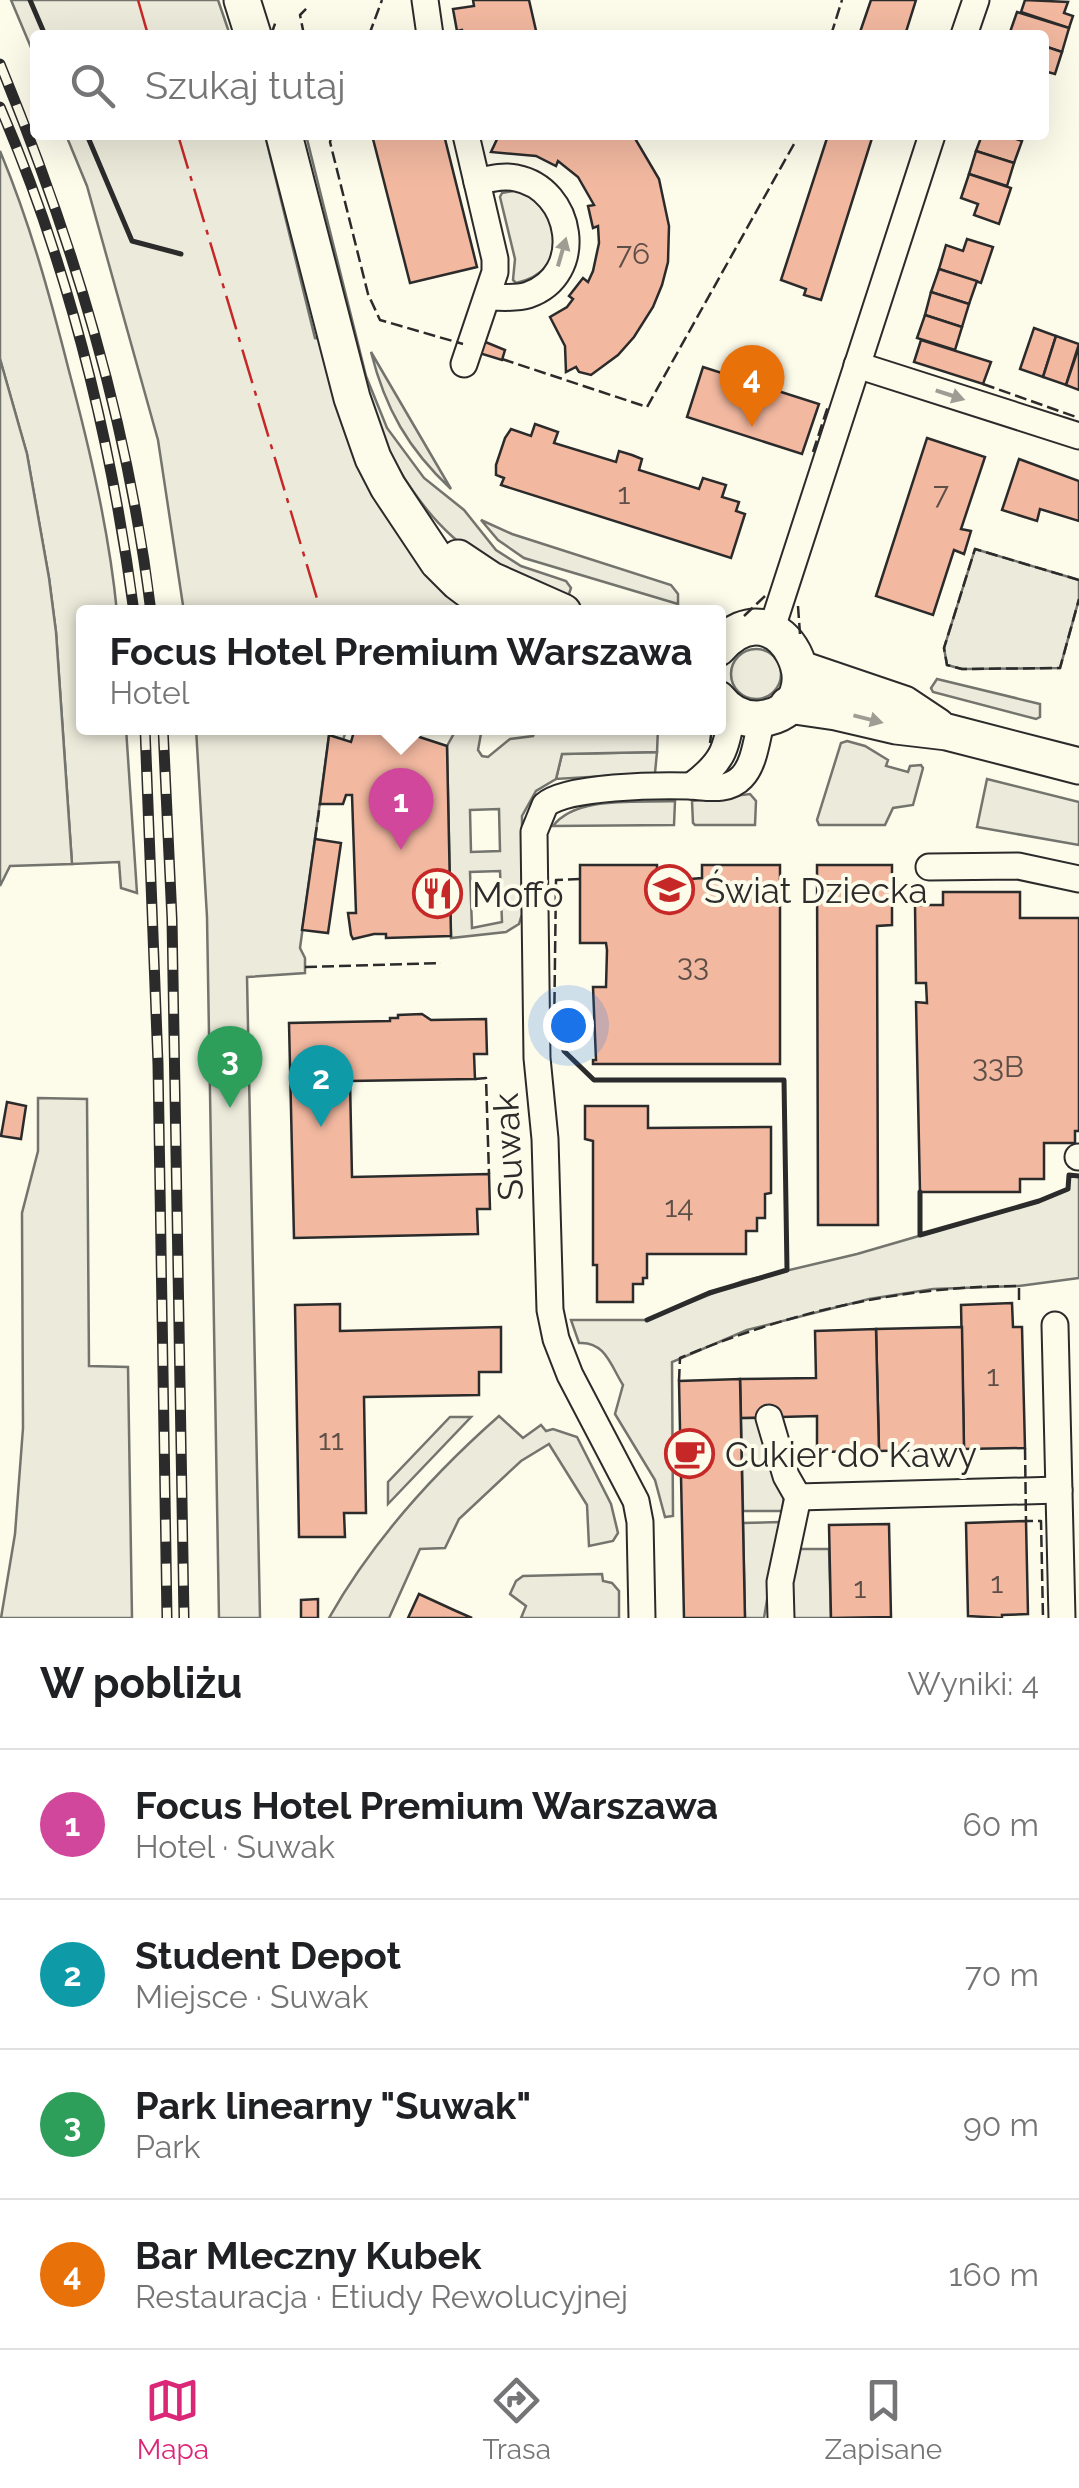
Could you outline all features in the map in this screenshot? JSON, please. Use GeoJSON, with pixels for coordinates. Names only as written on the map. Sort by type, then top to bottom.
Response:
{"type":"FeatureCollection","features":[{"type":"Feature","properties":{"kind":"street"},"geometry":{"type":"LineString","coordinates":[[242,0],[252,30]]}},
{"type":"Feature","properties":{"kind":"street"},"geometry":{"type":"LineString","coordinates":[[425,0],[429,30]]}},
{"type":"Feature","properties":{"kind":"street"},"geometry":{"type":"LineString","coordinates":[[966,30],[976,0]]}},
{"type":"Feature","properties":{"kind":"street"},"geometry":{"type":"LineString","coordinates":[[285,140],[358,416],[373,458],[438,562],[489,605]]}},
{"type":"Feature","properties":{"kind":"street"},"geometry":{"type":"LineString","coordinates":[[464,364],[488,297],[495,258],[467,140]]}},
{"type":"Feature","properties":{"kind":"street"},"geometry":{"type":"LineString","coordinates":[[771,631],[930,140]]}},
{"type":"Feature","properties":{"kind":"street"},"geometry":{"type":"LineString","coordinates":[[477,182],[514,177],[540,186],[555,202],[566,226],[566,252],[543,286],[528,294],[488,297]]}},
{"type":"Feature","properties":{"kind":"street"},"geometry":{"type":"LineString","coordinates":[[858,365],[1079,436]]}},
{"type":"Feature","properties":{"kind":"street"},"geometry":{"type":"LineString","coordinates":[[424,538],[491,580],[547,605]]}},
{"type":"Feature","properties":{"kind":"street"},"geometry":{"type":"LineString","coordinates":[[726,640],[748,629],[771,631],[791,645],[801,669],[796,694],[750,709]]}},
{"type":"Feature","properties":{"kind":"street"},"geometry":{"type":"LineString","coordinates":[[801,669],[904,704],[947,732]]}},
{"type":"Feature","properties":{"kind":"street"},"geometry":{"type":"LineString","coordinates":[[750,709],[836,712],[896,726],[947,732],[1079,766]]}},
{"type":"Feature","properties":{"kind":"street","name":"Suwak"},"geometry":{"type":"LineString","coordinates":[[642,1618],[636,1502],[570,1374],[550,1310],[545,1139],[536,1023],[534,832],[540,812],[561,795],[692,786],[720,760],[729,736],[750,709]]}},
{"type":"Feature","properties":{"kind":"street"},"geometry":{"type":"LineString","coordinates":[[929,867],[1018,866],[1079,879]]}},
{"type":"Feature","properties":{"kind":"street"},"geometry":{"type":"LineString","coordinates":[[1055,1325],[1068,1390],[1058,1490],[1062,1618]]}},
{"type":"Feature","properties":{"kind":"street"},"geometry":{"type":"LineString","coordinates":[[768,1418],[786,1476],[798,1496],[780,1582],[781,1618]]}},
{"type":"Feature","properties":{"kind":"street"},"geometry":{"type":"LineString","coordinates":[[798,1496],[1058,1490]]}},
{"type":"Feature","properties":{"kind":"shaded area"},"geometry":{"type":"Polygon","coordinates":[[[11,0],[218,0],[228,30],[30,30],[30,45],[11,0]]]}},
{"type":"Feature","properties":{"kind":"shaded area"},"geometry":{"type":"Polygon","coordinates":[[[68,140],[266,140],[315,338],[324,339],[376,500],[409,547],[475,605],[183,605],[158,440],[87,186],[68,140]]]}},
{"type":"Feature","properties":{"kind":"shaded area"},"geometry":{"type":"Polygon","coordinates":[[[299,140],[307,140],[366,376],[387,428],[424,478],[464,510],[496,550],[521,566],[566,581],[571,588],[568,597],[503,571],[453,537],[413,492],[378,431],[299,140]]]}},
{"type":"Feature","properties":{"kind":"shaded area"},"geometry":{"type":"Polygon","coordinates":[[[0,151],[47,287],[104,521],[116,605],[76,605],[76,735],[126,735],[137,893],[121,888],[119,862],[72,864],[49,578],[27,454],[0,359],[0,151]]]}},
{"type":"Feature","properties":{"kind":"shaded area"},"geometry":{"type":"Polygon","coordinates":[[[518,190],[545,211],[555,239],[546,266],[516,283],[515,259],[500,197],[502,193],[518,190]]]}},
{"type":"Feature","properties":{"kind":"shaded area"},"geometry":{"type":"Polygon","coordinates":[[[371,352],[451,489],[422,459],[400,426],[383,391],[371,352]]]}},
{"type":"Feature","properties":{"kind":"shaded area"},"geometry":{"type":"Polygon","coordinates":[[[0,359],[27,454],[49,578],[72,864],[10,866],[0,886],[0,359]]]}},
{"type":"Feature","properties":{"kind":"shaded area"},"geometry":{"type":"Polygon","coordinates":[[[481,520],[512,534],[671,585],[678,594],[678,604],[524,558],[498,540],[481,520]]]}},
{"type":"Feature","properties":{"kind":"shaded area"},"geometry":{"type":"Polygon","coordinates":[[[975,549],[1079,580],[1079,599],[1060,668],[962,669],[947,665],[944,648],[975,549]]]}},
{"type":"Feature","properties":{"kind":"shaded area"},"geometry":{"type":"Polygon","coordinates":[[[746,650],[766,650],[780,664],[780,684],[766,698],[746,698],[732,684],[732,664],[746,650]]]}},
{"type":"Feature","properties":{"kind":"shaded area"},"geometry":{"type":"Polygon","coordinates":[[[937,679],[1040,704],[1040,717],[933,692],[931,688],[937,679]]]}},
{"type":"Feature","properties":{"kind":"shaded area"},"geometry":{"type":"Polygon","coordinates":[[[196,735],[345,735],[343,740],[329,736],[300,948],[305,973],[247,977],[260,1618],[219,1618],[207,917],[196,735]]]}},
{"type":"Feature","properties":{"kind":"shaded area"},"geometry":{"type":"Polygon","coordinates":[[[453,735],[481,735],[478,750],[488,757],[510,739],[534,735],[658,735],[657,752],[562,754],[556,779],[536,791],[522,816],[519,924],[506,932],[451,938],[447,746],[453,735]],[[499,809],[470,810],[471,852],[500,851],[499,809]],[[500,871],[470,872],[472,928],[502,922],[500,871]]]}},
{"type":"Feature","properties":{"kind":"shaded area"},"geometry":{"type":"Polygon","coordinates":[[[841,743],[865,746],[888,760],[886,766],[908,772],[910,766],[923,768],[913,805],[893,808],[885,825],[819,825],[817,820],[841,743]]]}},
{"type":"Feature","properties":{"kind":"shaded area"},"geometry":{"type":"Polygon","coordinates":[[[657,752],[655,773],[556,779],[562,754],[657,752]]]}},
{"type":"Feature","properties":{"kind":"shaded area"},"geometry":{"type":"Polygon","coordinates":[[[987,779],[1079,802],[1079,845],[977,827],[987,779]]]}},
{"type":"Feature","properties":{"kind":"shaded area"},"geometry":{"type":"Polygon","coordinates":[[[750,794],[756,801],[755,825],[693,823],[692,801],[750,794]]]}},
{"type":"Feature","properties":{"kind":"shaded area"},"geometry":{"type":"Polygon","coordinates":[[[675,801],[674,825],[553,826],[563,816],[592,805],[675,801]]]}},
{"type":"Feature","properties":{"kind":"shaded area"},"geometry":{"type":"Polygon","coordinates":[[[38,1098],[87,1099],[89,1366],[128,1367],[132,1618],[1,1618],[15,1534],[23,1428],[22,1213],[38,1151],[38,1098]]]}},
{"type":"Feature","properties":{"kind":"shaded area"},"geometry":{"type":"Polygon","coordinates":[[[1069,1175],[1079,1176],[1079,1278],[1019,1286],[933,1289],[869,1299],[747,1330],[672,1362],[673,1516],[665,1517],[655,1480],[615,1414],[623,1385],[601,1350],[579,1343],[571,1320],[647,1320],[743,1281],[857,1254],[1039,1201],[1068,1189],[1069,1175]]]}},
{"type":"Feature","properties":{"kind":"shaded area"},"geometry":{"type":"Polygon","coordinates":[[[499,1416],[523,1438],[541,1425],[546,1431],[553,1429],[577,1437],[611,1504],[618,1533],[613,1541],[589,1546],[587,1505],[549,1444],[521,1461],[459,1519],[445,1548],[420,1549],[389,1618],[329,1618],[405,1510],[499,1416]]]}},
{"type":"Feature","properties":{"kind":"shaded area"},"geometry":{"type":"Polygon","coordinates":[[[450,1417],[471,1417],[388,1504],[388,1482],[450,1417]]]}},
{"type":"Feature","properties":{"kind":"shaded area"},"geometry":{"type":"Polygon","coordinates":[[[741,1418],[760,1418],[784,1497],[782,1511],[743,1511],[741,1418]]]}},
{"type":"Feature","properties":{"kind":"shaded area"},"geometry":{"type":"Polygon","coordinates":[[[780,1522],[764,1618],[745,1618],[743,1523],[780,1522]]]}},
{"type":"Feature","properties":{"kind":"shaded area"},"geometry":{"type":"Polygon","coordinates":[[[797,1549],[829,1549],[831,1618],[792,1618],[791,1586],[797,1549]]]}},
{"type":"Feature","properties":{"kind":"shaded area"},"geometry":{"type":"Polygon","coordinates":[[[602,1574],[603,1581],[612,1583],[619,1591],[619,1618],[521,1618],[526,1606],[510,1594],[523,1576],[602,1574]]]}},
{"type":"Feature","properties":{"kind":"building"},"geometry":{"type":"Polygon","coordinates":[[[473,0],[529,0],[536,30],[457,30],[453,9],[474,6],[473,0]]]}},
{"type":"Feature","properties":{"kind":"building"},"geometry":{"type":"Polygon","coordinates":[[[871,0],[916,0],[907,30],[861,30],[871,0]]]}},
{"type":"Feature","properties":{"kind":"building"},"geometry":{"type":"Polygon","coordinates":[[[1025,0],[1068,2],[1064,13],[1073,16],[1069,28],[1021,12],[1025,0]]]}},
{"type":"Feature","properties":{"kind":"building"},"geometry":{"type":"Polygon","coordinates":[[[1017,12],[1069,28],[1062,52],[1049,48],[1049,30],[1011,30],[1017,12]]]}},
{"type":"Feature","properties":{"kind":"building"},"geometry":{"type":"Polygon","coordinates":[[[1049,48],[1062,52],[1055,74],[1049,72],[1049,48]]]}},
{"type":"Feature","properties":{"kind":"building"},"geometry":{"type":"Polygon","coordinates":[[[373,140],[445,140],[477,267],[410,283],[373,140]]]}},
{"type":"Feature","properties":{"kind":"building"},"geometry":{"type":"Polygon","coordinates":[[[497,140],[636,140],[659,179],[669,226],[668,262],[662,285],[634,337],[591,375],[576,367],[566,372],[565,346],[550,317],[567,307],[573,299],[569,296],[583,278],[588,282],[593,271],[598,226],[593,228],[588,206],[594,205],[578,177],[558,161],[556,166],[536,156],[491,152],[497,140]]]}},
{"type":"Feature","properties":{"kind":"building"},"geometry":{"type":"Polygon","coordinates":[[[826,140],[871,140],[821,300],[804,295],[806,289],[781,280],[826,140]]]}},
{"type":"Feature","properties":{"kind":"building"},"geometry":{"type":"Polygon","coordinates":[[[980,140],[1022,141],[1014,163],[976,151],[980,140]]]}},
{"type":"Feature","properties":{"kind":"building"},"geometry":{"type":"Polygon","coordinates":[[[976,151],[1014,163],[1007,186],[969,174],[976,151]]]}},
{"type":"Feature","properties":{"kind":"building"},"geometry":{"type":"Polygon","coordinates":[[[969,174],[1011,188],[999,224],[974,215],[978,204],[961,198],[969,174]]]}},
{"type":"Feature","properties":{"kind":"building"},"geometry":{"type":"Polygon","coordinates":[[[967,239],[993,247],[981,283],[939,269],[946,245],[963,251],[967,239]]]}},
{"type":"Feature","properties":{"kind":"building"},"geometry":{"type":"Polygon","coordinates":[[[939,269],[977,281],[969,304],[931,292],[939,269]]]}},
{"type":"Feature","properties":{"kind":"building"},"geometry":{"type":"Polygon","coordinates":[[[931,292],[969,304],[962,327],[925,315],[931,292]]]}},
{"type":"Feature","properties":{"kind":"building"},"geometry":{"type":"Polygon","coordinates":[[[925,315],[962,327],[955,350],[917,338],[925,315]]]}},
{"type":"Feature","properties":{"kind":"building"},"geometry":{"type":"Polygon","coordinates":[[[1034,328],[1056,336],[1043,377],[1020,369],[1034,328]]]}},
{"type":"Feature","properties":{"kind":"building"},"geometry":{"type":"Polygon","coordinates":[[[1056,336],[1079,344],[1066,385],[1043,377],[1056,336]]]}},
{"type":"Feature","properties":{"kind":"building"},"geometry":{"type":"Polygon","coordinates":[[[921,340],[991,362],[983,384],[914,362],[921,340]]]}},
{"type":"Feature","properties":{"kind":"building"},"geometry":{"type":"Polygon","coordinates":[[[483,341],[505,350],[502,360],[479,353],[483,341]]]}},
{"type":"Feature","properties":{"kind":"building"},"geometry":{"type":"Polygon","coordinates":[[[1079,347],[1079,390],[1066,385],[1079,347]]]}},
{"type":"Feature","properties":{"kind":"building"},"geometry":{"type":"Polygon","coordinates":[[[703,367],[819,404],[802,454],[687,417],[703,367]]]}},
{"type":"Feature","properties":{"kind":"building"},"geometry":{"type":"Polygon","coordinates":[[[535,424],[558,432],[554,443],[616,462],[619,451],[632,455],[642,459],[639,470],[699,489],[703,478],[726,485],[722,497],[739,502],[736,511],[745,514],[731,558],[501,485],[504,478],[496,475],[496,465],[505,438],[511,429],[531,436],[535,424]]]}},
{"type":"Feature","properties":{"kind":"building"},"geometry":{"type":"Polygon","coordinates":[[[927,438],[985,457],[961,529],[971,531],[964,554],[954,550],[933,615],[876,596],[927,438]]]}},
{"type":"Feature","properties":{"kind":"building"},"geometry":{"type":"Polygon","coordinates":[[[1019,459],[1079,481],[1079,521],[1040,509],[1037,521],[1002,510],[1019,459]]]}},
{"type":"Feature","properties":{"kind":"building"},"geometry":{"type":"Polygon","coordinates":[[[329,735],[351,742],[353,735],[413,735],[447,746],[451,936],[386,938],[386,934],[374,934],[353,939],[348,913],[356,913],[352,795],[346,795],[343,804],[320,804],[329,735]]]}},
{"type":"Feature","properties":{"kind":"building"},"geometry":{"type":"Polygon","coordinates":[[[315,839],[341,843],[328,933],[302,930],[315,839]]]}},
{"type":"Feature","properties":{"kind":"building"},"geometry":{"type":"Polygon","coordinates":[[[580,865],[657,865],[657,878],[690,879],[702,878],[702,865],[780,865],[780,1064],[593,1064],[593,987],[606,987],[607,950],[606,943],[580,943],[580,865]]]}},
{"type":"Feature","properties":{"kind":"building"},"geometry":{"type":"Polygon","coordinates":[[[817,865],[892,865],[892,925],[877,926],[878,1225],[818,1225],[817,865]]]}},
{"type":"Feature","properties":{"kind":"building"},"geometry":{"type":"Polygon","coordinates":[[[943,892],[1020,892],[1020,918],[1079,918],[1079,1131],[1075,1131],[1075,1143],[1044,1143],[1044,1179],[1020,1179],[1020,1192],[920,1192],[916,1002],[927,1003],[926,983],[916,983],[915,905],[943,905],[943,892]]]}},
{"type":"Feature","properties":{"kind":"building"},"geometry":{"type":"Polygon","coordinates":[[[422,1014],[431,1020],[486,1019],[487,1054],[474,1054],[475,1079],[350,1081],[352,1177],[489,1174],[490,1209],[477,1209],[478,1234],[294,1238],[289,1023],[390,1021],[398,1015],[422,1014]]]}},
{"type":"Feature","properties":{"kind":"building"},"geometry":{"type":"Polygon","coordinates":[[[7,1102],[26,1106],[21,1139],[1,1136],[7,1102]]]}},
{"type":"Feature","properties":{"kind":"building"},"geometry":{"type":"Polygon","coordinates":[[[585,1106],[648,1106],[648,1128],[771,1127],[771,1193],[765,1194],[765,1218],[757,1218],[757,1231],[746,1231],[746,1254],[647,1254],[647,1278],[643,1278],[643,1284],[633,1284],[633,1302],[597,1302],[597,1265],[593,1265],[593,1141],[585,1139],[585,1106]]]}},
{"type":"Feature","properties":{"kind":"building"},"geometry":{"type":"Polygon","coordinates":[[[1012,1303],[1013,1327],[1022,1327],[1025,1448],[964,1449],[961,1305],[1012,1303]]]}},
{"type":"Feature","properties":{"kind":"building"},"geometry":{"type":"Polygon","coordinates":[[[340,1304],[340,1331],[501,1327],[501,1372],[479,1372],[479,1395],[364,1397],[366,1513],[344,1513],[345,1537],[299,1537],[295,1305],[340,1304]]]}},
{"type":"Feature","properties":{"kind":"building"},"geometry":{"type":"Polygon","coordinates":[[[962,1327],[964,1449],[879,1451],[876,1329],[962,1327]]]}},
{"type":"Feature","properties":{"kind":"building"},"geometry":{"type":"Polygon","coordinates":[[[876,1329],[879,1451],[817,1452],[817,1416],[741,1418],[740,1379],[816,1378],[815,1331],[876,1329]]]}},
{"type":"Feature","properties":{"kind":"building"},"geometry":{"type":"Polygon","coordinates":[[[740,1379],[745,1618],[684,1618],[679,1381],[740,1379]]]}},
{"type":"Feature","properties":{"kind":"building"},"geometry":{"type":"Polygon","coordinates":[[[1026,1521],[1028,1614],[1002,1618],[968,1616],[966,1523],[1026,1521]]]}},
{"type":"Feature","properties":{"kind":"building"},"geometry":{"type":"Polygon","coordinates":[[[889,1524],[891,1617],[831,1618],[829,1525],[889,1524]]]}},
{"type":"Feature","properties":{"kind":"building"},"geometry":{"type":"Polygon","coordinates":[[[419,1594],[456,1611],[472,1618],[408,1618],[419,1594]]]}},
{"type":"Feature","properties":{"kind":"building"},"geometry":{"type":"Polygon","coordinates":[[[318,1599],[318,1618],[301,1618],[301,1600],[318,1599]]]}},
{"type":"Feature","properties":{"kind":"railway"},"geometry":{"type":"LineString","coordinates":[[0,64],[30,139]]}},
{"type":"Feature","properties":{"kind":"railway"},"geometry":{"type":"LineString","coordinates":[[0,107],[47,230],[84,355],[113,483],[133,605]]}},
{"type":"Feature","properties":{"kind":"railway"},"geometry":{"type":"LineString","coordinates":[[30,140],[74,265],[112,402],[128,471],[150,605]]}},
{"type":"Feature","properties":{"kind":"railway"},"geometry":{"type":"LineString","coordinates":[[145,735],[158,1064],[167,1618]]}},
{"type":"Feature","properties":{"kind":"railway"},"geometry":{"type":"LineString","coordinates":[[163,735],[172,919],[184,1618]]}},
{"type":"Feature","properties":{"kind":"fence"},"geometry":{"type":"LineString","coordinates":[[371,30],[382,0]]}},
{"type":"Feature","properties":{"kind":"fence"},"geometry":{"type":"LineString","coordinates":[[833,30],[842,0]]}},
{"type":"Feature","properties":{"kind":"fence"},"geometry":{"type":"LineString","coordinates":[[303,30],[300,15],[307,8]]}},
{"type":"Feature","properties":{"kind":"fence"},"geometry":{"type":"LineString","coordinates":[[273,30],[276,21]]}},
{"type":"Feature","properties":{"kind":"fence"},"geometry":{"type":"LineString","coordinates":[[331,140],[368,294],[380,320],[463,344]]}},
{"type":"Feature","properties":{"kind":"fence"},"geometry":{"type":"LineString","coordinates":[[502,359],[647,407],[796,140]]}},
{"type":"Feature","properties":{"kind":"fence"},"geometry":{"type":"LineString","coordinates":[[983,384],[1079,418]]}},
{"type":"Feature","properties":{"kind":"fence"},"geometry":{"type":"LineString","coordinates":[[813,452],[828,406]]}},
{"type":"Feature","properties":{"kind":"fence"},"geometry":{"type":"LineString","coordinates":[[1079,580],[975,549],[944,648],[947,665],[962,669],[1060,668],[1079,599]]}},
{"type":"Feature","properties":{"kind":"fence"},"geometry":{"type":"LineString","coordinates":[[744,616],[765,596]]}},
{"type":"Feature","properties":{"kind":"fence"},"geometry":{"type":"LineString","coordinates":[[798,606],[800,634]]}},
{"type":"Feature","properties":{"kind":"fence"},"geometry":{"type":"LineString","coordinates":[[710,743],[711,735]]}},
{"type":"Feature","properties":{"kind":"fence"},"geometry":{"type":"LineString","coordinates":[[315,839],[320,804]]}},
{"type":"Feature","properties":{"kind":"fence"},"geometry":{"type":"LineString","coordinates":[[554,1038],[556,880],[580,879]]}},
{"type":"Feature","properties":{"kind":"fence"},"geometry":{"type":"LineString","coordinates":[[305,967],[441,963]]}},
{"type":"Feature","properties":{"kind":"fence"},"geometry":{"type":"LineString","coordinates":[[475,1079],[486,1078],[489,1174]]}},
{"type":"Feature","properties":{"kind":"fence"},"geometry":{"type":"LineString","coordinates":[[679,1381],[680,1358],[762,1327],[846,1305],[932,1291],[1019,1286],[1019,1304]]}},
{"type":"Feature","properties":{"kind":"fence"},"geometry":{"type":"LineString","coordinates":[[1025,1448],[1026,1521],[1041,1521],[1043,1618]]}},
{"type":"Feature","properties":{"kind":"wall"},"geometry":{"type":"LineString","coordinates":[[30,0],[43,30]]}},
{"type":"Feature","properties":{"kind":"wall"},"geometry":{"type":"LineString","coordinates":[[89,140],[132,241],[181,254]]}},
{"type":"Feature","properties":{"kind":"wall"},"geometry":{"type":"LineString","coordinates":[[554,1038],[563,1038],[564,1051],[594,1080],[784,1080],[787,1270],[709,1293],[647,1320]]}},
{"type":"Feature","properties":{"kind":"wall"},"geometry":{"type":"LineString","coordinates":[[920,1192],[920,1235],[1039,1201],[1068,1189],[1069,1175],[1079,1176]]}},
{"type":"Feature","properties":{"kind":"power"},"geometry":{"type":"LineString","coordinates":[[138,0],[147,30]]}},
{"type":"Feature","properties":{"kind":"power"},"geometry":{"type":"LineString","coordinates":[[179,140],[319,605]]}},
{"type":"Feature","properties":{"kind":"place","name":"Bar Mleczny Kubek"},"geometry":{"type":"Point","coordinates":[752,427]}},
{"type":"Feature","properties":{"kind":"place","name":"Focus Hotel Premium Warszawa"},"geometry":{"type":"Point","coordinates":[401,850]}},
{"type":"Feature","properties":{"kind":"place","name":"Świat Dziecka"},"geometry":{"type":"Point","coordinates":[669,890]}},
{"type":"Feature","properties":{"kind":"place","name":"Moffo"},"geometry":{"type":"Point","coordinates":[437,894]}},
{"type":"Feature","properties":{"kind":"place","name":"Park linearny \"Suwak\""},"geometry":{"type":"Point","coordinates":[230,1108]}},
{"type":"Feature","properties":{"kind":"place","name":"Student Depot"},"geometry":{"type":"Point","coordinates":[321,1127]}},
{"type":"Feature","properties":{"kind":"place","name":"Cukier do Kawy"},"geometry":{"type":"Point","coordinates":[690,1454]}}]}
